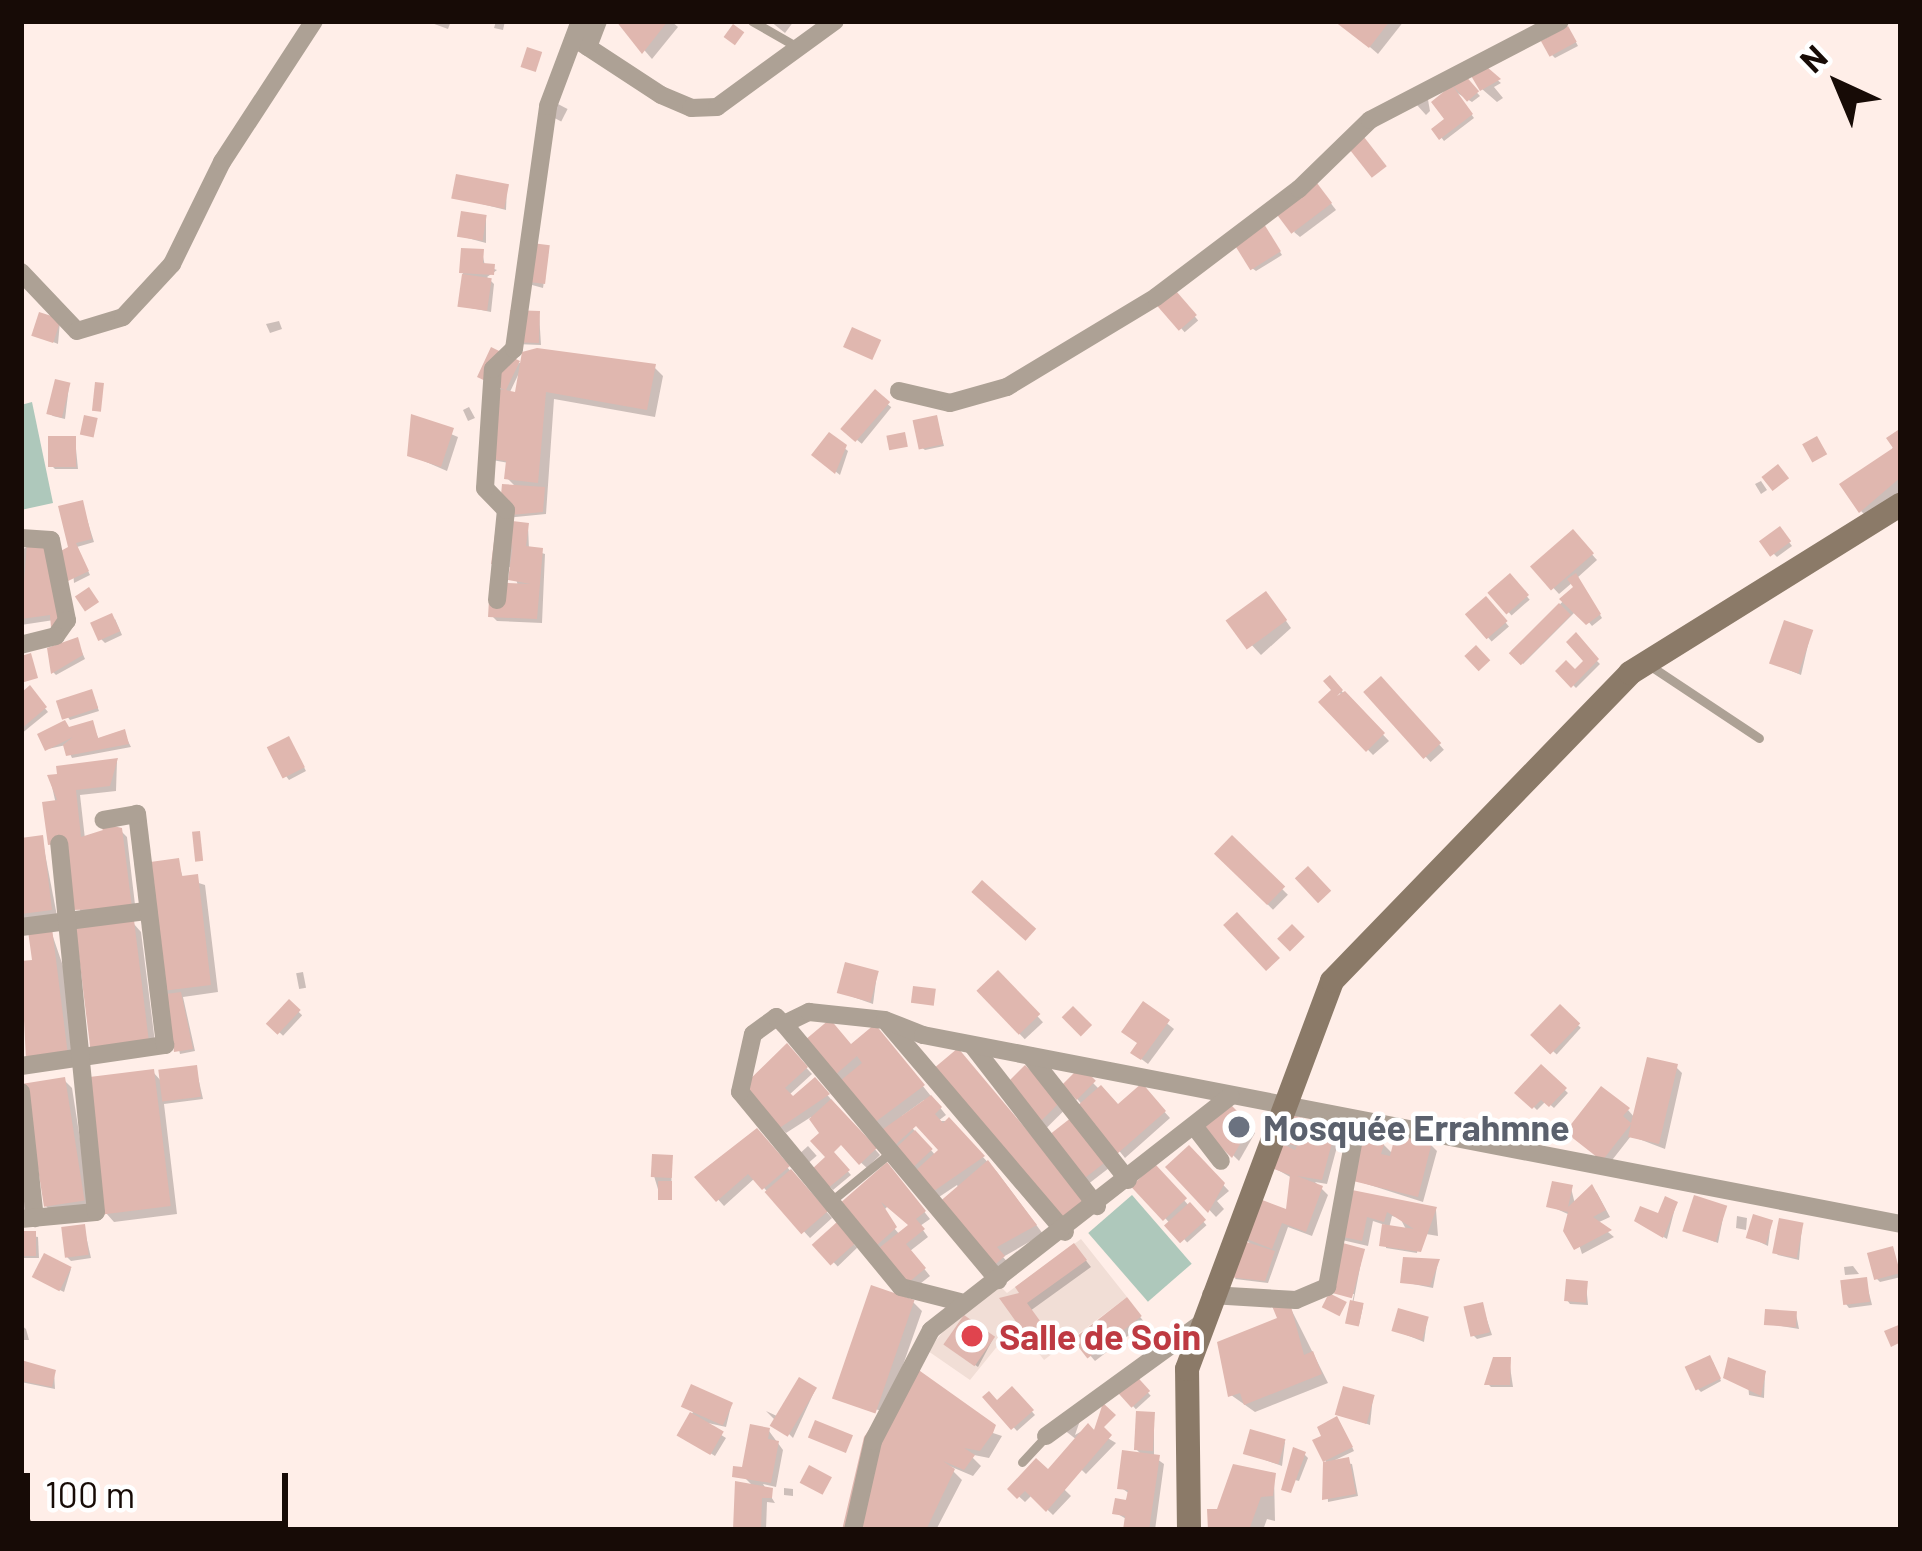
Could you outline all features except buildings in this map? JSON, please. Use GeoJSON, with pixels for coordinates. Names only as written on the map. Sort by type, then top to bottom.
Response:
{"type":"FeatureCollection","features":[{"type":"Feature","properties":{"kind":"main road"},"geometry":{"type":"LineString","coordinates":[[1189,1530],[1187,1369],[1199,1324],[1332,981],[1580,719],[1646,663],[1901,504]]}},
{"type":"Feature","properties":{"kind":"street"},"geometry":{"type":"LineString","coordinates":[[21,272],[77,331],[123,316],[172,264],[221,161],[314,21]]}},
{"type":"Feature","properties":{"kind":"street"},"geometry":{"type":"LineString","coordinates":[[497,600],[506,510],[485,488],[494,369],[514,349],[548,106],[581,36],[598,21]]}},
{"type":"Feature","properties":{"kind":"street"},"geometry":{"type":"LineString","coordinates":[[581,36],[691,108],[718,106],[835,21]]}},
{"type":"Feature","properties":{"kind":"street"},"geometry":{"type":"LineString","coordinates":[[899,391],[950,403],[1007,387],[1174,283],[1299,189],[1370,120],[1561,21]]}},
{"type":"Feature","properties":{"kind":"street"},"geometry":{"type":"LineString","coordinates":[[21,538],[51,540],[68,620],[56,636],[21,646]]}},
{"type":"Feature","properties":{"kind":"street"},"geometry":{"type":"LineString","coordinates":[[21,1066],[166,1046],[136,814],[104,820]]}},
{"type":"Feature","properties":{"kind":"street"},"geometry":{"type":"LineString","coordinates":[[21,1092],[28,1219],[96,1212],[59,844]]}},
{"type":"Feature","properties":{"kind":"street"},"geometry":{"type":"LineString","coordinates":[[21,927],[146,910]]}},
{"type":"Feature","properties":{"kind":"street"},"geometry":{"type":"LineString","coordinates":[[784,1024],[808,1012],[885,1020],[972,1045],[1901,1224]]}},
{"type":"Feature","properties":{"kind":"street"},"geometry":{"type":"LineString","coordinates":[[960,1302],[910,1294],[740,1092],[753,1034],[776,1017],[998,1280]]}},
{"type":"Feature","properties":{"kind":"street"},"geometry":{"type":"LineString","coordinates":[[885,1020],[1065,1232]]}},
{"type":"Feature","properties":{"kind":"street"},"geometry":{"type":"LineString","coordinates":[[972,1045],[1096,1206]]}},
{"type":"Feature","properties":{"kind":"street"},"geometry":{"type":"LineString","coordinates":[[1030,1056],[1128,1180]]}},
{"type":"Feature","properties":{"kind":"street"},"geometry":{"type":"LineString","coordinates":[[853,1530],[893,1393],[931,1330],[960,1302],[1065,1232],[1230,1096]]}},
{"type":"Feature","properties":{"kind":"street"},"geometry":{"type":"LineString","coordinates":[[1211,1294],[1296,1300],[1327,1287],[1357,1122]]}},
{"type":"Feature","properties":{"kind":"street"},"geometry":{"type":"LineString","coordinates":[[1193,1126],[1222,1161]]}},
{"type":"Feature","properties":{"kind":"street"},"geometry":{"type":"LineString","coordinates":[[1046,1436],[1199,1324]]}},
{"type":"Feature","properties":{"kind":"lane"},"geometry":{"type":"LineString","coordinates":[[752,21],[799,48]]}},
{"type":"Feature","properties":{"kind":"lane"},"geometry":{"type":"LineString","coordinates":[[1646,663],[1759,738]]}},
{"type":"Feature","properties":{"kind":"lane"},"geometry":{"type":"LineString","coordinates":[[830,1202],[890,1153]]}},
{"type":"Feature","properties":{"kind":"lane"},"geometry":{"type":"LineString","coordinates":[[1022,1462],[1046,1436]]}},
{"type":"Feature","properties":{"kind":"shaded area"},"geometry":{"type":"Polygon","coordinates":[[[1081,1239],[1127,1297],[1044,1360],[1016,1323],[970,1380],[928,1351],[964,1304],[1000,1286],[1007,1293],[1081,1239]]]}},
{"type":"Feature","properties":{"kind":"green space"},"geometry":{"type":"Polygon","coordinates":[[[32,402],[53,503],[21,510],[21,405],[32,402]]]}},
{"type":"Feature","properties":{"kind":"green space"},"geometry":{"type":"Polygon","coordinates":[[[1132,1195],[1192,1264],[1148,1302],[1088,1233],[1132,1195]]]}},
{"type":"Feature","properties":{"kind":"place","name":"Mosquée Errahmne"},"geometry":{"type":"Point","coordinates":[1239,1127]}},
{"type":"Feature","properties":{"kind":"place","name":"Salle de Soin"},"geometry":{"type":"Point","coordinates":[972,1336]}}]}
